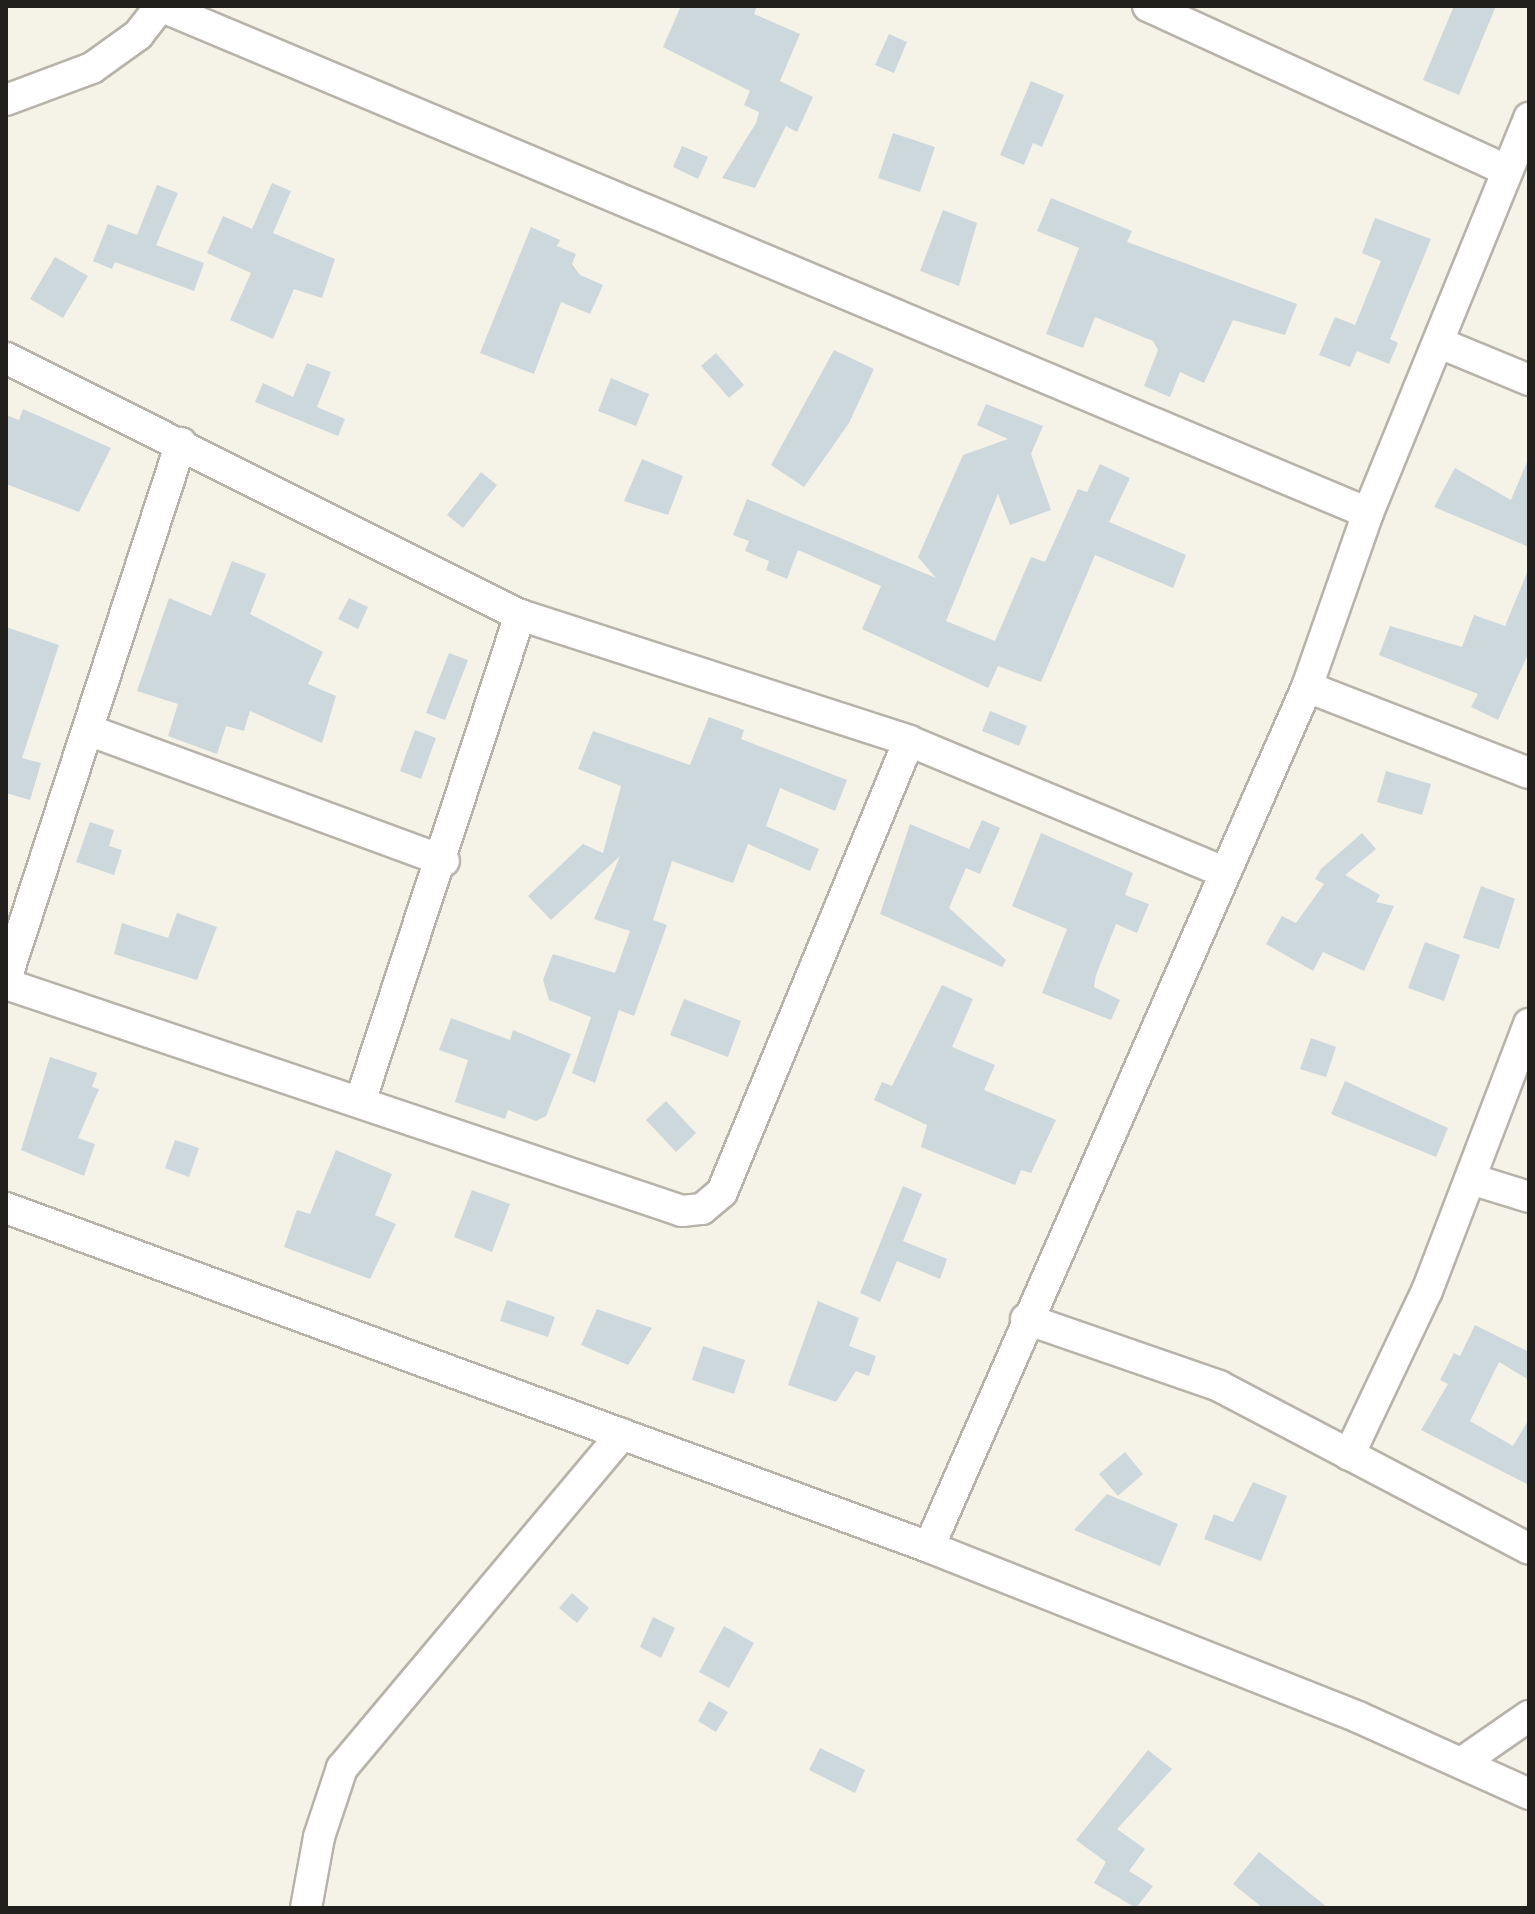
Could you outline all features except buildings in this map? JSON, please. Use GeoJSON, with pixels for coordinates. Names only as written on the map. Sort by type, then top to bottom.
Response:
{"type":"FeatureCollection","features":[{"type":"Feature","properties":{"kind":"street"},"geometry":{"type":"LineString","coordinates":[[6,100],[92,68],[138,35],[161,6],[1368,513]]}},
{"type":"Feature","properties":{"kind":"street"},"geometry":{"type":"LineString","coordinates":[[1148,6],[1506,170]]}},
{"type":"Feature","properties":{"kind":"street"},"geometry":{"type":"LineString","coordinates":[[929,1547],[1026,1319],[1307,687],[1368,513],[1442,344],[1506,170],[1529,118]]}},
{"type":"Feature","properties":{"kind":"street"},"geometry":{"type":"LineString","coordinates":[[1442,344],[1529,380]]}},
{"type":"Feature","properties":{"kind":"street"},"geometry":{"type":"LineString","coordinates":[[6,358],[520,615],[909,741],[1223,872]]}},
{"type":"Feature","properties":{"kind":"street"},"geometry":{"type":"LineString","coordinates":[[181,443],[91,731],[6,981],[682,1211],[713,1204],[909,741]]}},
{"type":"Feature","properties":{"kind":"street"},"geometry":{"type":"LineString","coordinates":[[360,1102],[444,861],[520,615]]}},
{"type":"Feature","properties":{"kind":"street"},"geometry":{"type":"LineString","coordinates":[[1307,687],[1529,773]]}},
{"type":"Feature","properties":{"kind":"street"},"geometry":{"type":"LineString","coordinates":[[91,731],[444,861]]}},
{"type":"Feature","properties":{"kind":"street"},"geometry":{"type":"LineString","coordinates":[[1349,1455],[1471,1179],[1529,1024]]}},
{"type":"Feature","properties":{"kind":"street"},"geometry":{"type":"LineString","coordinates":[[1471,1179],[1529,1197]]}},
{"type":"Feature","properties":{"kind":"street"},"geometry":{"type":"LineString","coordinates":[[6,1208],[929,1547],[1461,1763],[1529,1794]]}},
{"type":"Feature","properties":{"kind":"street"},"geometry":{"type":"LineString","coordinates":[[1026,1319],[1219,1386],[1529,1549]]}},
{"type":"Feature","properties":{"kind":"street"},"geometry":{"type":"LineString","coordinates":[[306,1908],[319,1837],[342,1768],[622,1434]]}},
{"type":"Feature","properties":{"kind":"street"},"geometry":{"type":"LineString","coordinates":[[1461,1763],[1529,1716]]}}]}
